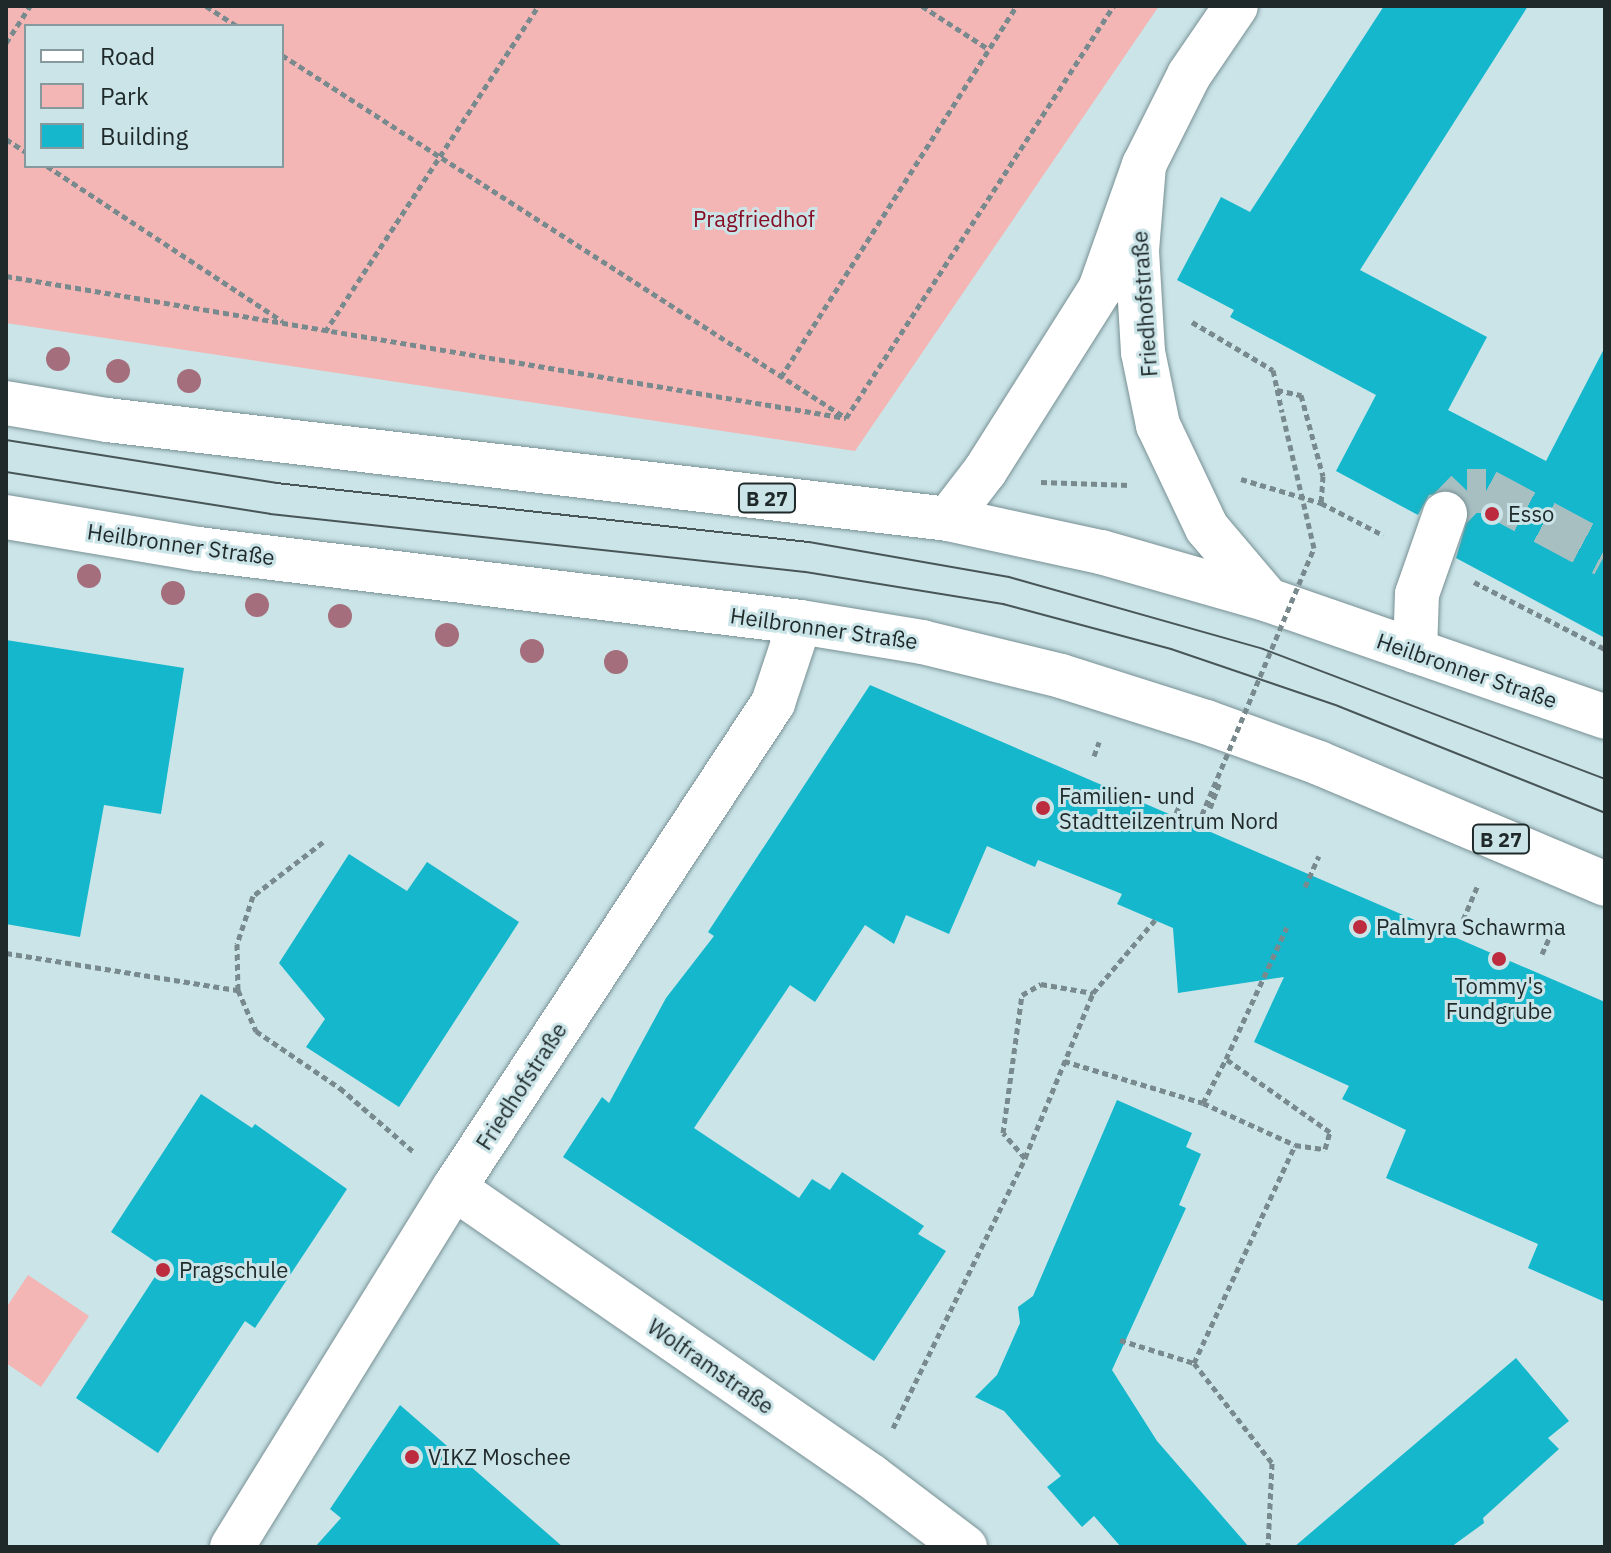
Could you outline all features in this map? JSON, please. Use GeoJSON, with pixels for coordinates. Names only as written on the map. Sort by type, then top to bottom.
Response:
{"type":"FeatureCollection","features":[{"type":"Feature","properties":{"kind":"main road","name":"Friedhofstraße"},"geometry":{"type":"LineString","coordinates":[[948,519],[985,471],[1100,289],[1144,165],[1189,75],[1236,6]]}},
{"type":"Feature","properties":{"kind":"main road","name":"Friedhofstraße"},"geometry":{"type":"LineString","coordinates":[[1144,165],[1137,251],[1143,352],[1158,425],[1207,528],[1268,600]]}},
{"type":"Feature","properties":{"kind":"main road","name":"Heilbronner Straße"},"geometry":{"type":"LineString","coordinates":[[6,403],[107,420],[948,519],[1101,552],[1268,600],[1605,717]]}},
{"type":"Feature","properties":{"kind":"main road"},"geometry":{"type":"LineString","coordinates":[[1415,651],[1417,594],[1445,514]]}},
{"type":"Feature","properties":{"kind":"main road","name":"Heilbronner Straße"},"geometry":{"type":"LineString","coordinates":[[6,517],[198,549],[800,622],[922,642],[1117,692],[1319,763],[1605,884]]}},
{"type":"Feature","properties":{"kind":"main road","name":"Friedhofstraße"},"geometry":{"type":"LineString","coordinates":[[232,1547],[454,1188],[773,703],[800,622]]}},
{"type":"Feature","properties":{"kind":"main road","name":"Wolframstraße"},"geometry":{"type":"LineString","coordinates":[[454,1188],[871,1476],[965,1547]]}},
{"type":"Feature","properties":{"kind":"path"},"geometry":{"type":"LineString","coordinates":[[6,43],[30,6]]}},
{"type":"Feature","properties":{"kind":"path"},"geometry":{"type":"LineString","coordinates":[[206,6],[234,24]]}},
{"type":"Feature","properties":{"kind":"path"},"geometry":{"type":"LineString","coordinates":[[325,332],[538,6]]}},
{"type":"Feature","properties":{"kind":"path"},"geometry":{"type":"LineString","coordinates":[[922,6],[987,48]]}},
{"type":"Feature","properties":{"kind":"path"},"geometry":{"type":"LineString","coordinates":[[781,377],[1016,6]]}},
{"type":"Feature","properties":{"kind":"path"},"geometry":{"type":"LineString","coordinates":[[846,418],[1114,6]]}},
{"type":"Feature","properties":{"kind":"path"},"geometry":{"type":"LineString","coordinates":[[284,56],[846,418]]}},
{"type":"Feature","properties":{"kind":"path"},"geometry":{"type":"LineString","coordinates":[[6,139],[24,151]]}},
{"type":"Feature","properties":{"kind":"path"},"geometry":{"type":"LineString","coordinates":[[50,168],[286,324]]}},
{"type":"Feature","properties":{"kind":"path"},"geometry":{"type":"LineString","coordinates":[[6,276],[846,418]]}},
{"type":"Feature","properties":{"kind":"path"},"geometry":{"type":"LineString","coordinates":[[1182,321],[1198,323],[1273,370],[1314,548],[1198,824]]}},
{"type":"Feature","properties":{"kind":"path"},"geometry":{"type":"LineString","coordinates":[[1277,390],[1301,395],[1323,476],[1321,503]]}},
{"type":"Feature","properties":{"kind":"path"},"geometry":{"type":"LineString","coordinates":[[1550,620],[1605,649]]}},
{"type":"Feature","properties":{"kind":"path"},"geometry":{"type":"LineString","coordinates":[[1176,813],[1184,796]]}},
{"type":"Feature","properties":{"kind":"path"},"geometry":{"type":"LineString","coordinates":[[323,842],[253,896],[237,944],[238,990],[256,1031],[340,1088],[454,1188]]}},
{"type":"Feature","properties":{"kind":"path"},"geometry":{"type":"LineString","coordinates":[[1305,887],[1319,856]]}},
{"type":"Feature","properties":{"kind":"path"},"geometry":{"type":"LineString","coordinates":[[871,1476],[1025,1158],[1093,993],[1155,920]]}},
{"type":"Feature","properties":{"kind":"path"},"geometry":{"type":"LineString","coordinates":[[1203,1103],[1287,927]]}},
{"type":"Feature","properties":{"kind":"path"},"geometry":{"type":"LineString","coordinates":[[6,953],[238,990]]}},
{"type":"Feature","properties":{"kind":"path"},"geometry":{"type":"LineString","coordinates":[[1025,1158],[1003,1133],[1022,995],[1041,984],[1093,993]]}},
{"type":"Feature","properties":{"kind":"path"},"geometry":{"type":"LineString","coordinates":[[1064,1061],[1203,1103],[1295,1145],[1325,1149],[1330,1132],[1226,1059]]}},
{"type":"Feature","properties":{"kind":"path"},"geometry":{"type":"LineString","coordinates":[[1194,1363],[1295,1145]]}},
{"type":"Feature","properties":{"kind":"path"},"geometry":{"type":"LineString","coordinates":[[1120,1340],[1194,1363],[1272,1463],[1268,1547]]}},
{"type":"Feature","properties":{"kind":"green space","name":"Pragfriedhof"},"geometry":{"type":"Polygon","coordinates":[[[6,6],[1159,6],[855,451],[6,323],[6,6]]]}},
{"type":"Feature","properties":{"kind":"green space"},"geometry":{"type":"Polygon","coordinates":[[[28,1275],[89,1316],[41,1387],[6,1363],[6,1308],[28,1275]]]}},
{"type":"Feature","properties":{"kind":"building"},"geometry":{"type":"Polygon","coordinates":[[[1384,6],[1528,6],[1360,270],[1487,337],[1448,410],[1546,461],[1605,347],[1605,638],[1456,558],[1470,510],[1454,491],[1429,495],[1418,515],[1336,471],[1376,395],[1230,317],[1234,310],[1177,280],[1221,197],[1250,212],[1384,6]]]}},
{"type":"Feature","properties":{"kind":"building"},"geometry":{"type":"Polygon","coordinates":[[[6,640],[184,668],[161,814],[104,805],[80,937],[6,924],[6,640]]]}},
{"type":"Feature","properties":{"kind":"building"},"geometry":{"type":"Polygon","coordinates":[[[870,685],[1605,1002],[1605,1302],[1528,1268],[1538,1244],[1386,1178],[1406,1130],[1342,1099],[1349,1086],[1254,1042],[1284,977],[1178,993],[1173,928],[1117,904],[1122,894],[1038,860],[1035,867],[987,846],[949,934],[906,915],[894,944],[865,925],[815,1002],[790,985],[694,1128],[799,1198],[812,1179],[830,1190],[842,1172],[924,1226],[918,1234],[946,1251],[874,1361],[563,1157],[602,1097],[609,1103],[666,998],[714,936],[708,932],[870,685]]]}},
{"type":"Feature","properties":{"kind":"building"},"geometry":{"type":"Polygon","coordinates":[[[349,854],[407,891],[427,862],[519,922],[399,1107],[306,1047],[325,1019],[279,963],[349,854]]]}},
{"type":"Feature","properties":{"kind":"building"},"geometry":{"type":"Polygon","coordinates":[[[201,1094],[252,1128],[255,1124],[347,1189],[255,1328],[245,1321],[158,1453],[76,1398],[162,1266],[111,1232],[201,1094]]]}},
{"type":"Feature","properties":{"kind":"building"},"geometry":{"type":"Polygon","coordinates":[[[1117,1100],[1192,1133],[1186,1147],[1201,1154],[1179,1205],[1186,1208],[1112,1370],[1157,1441],[1249,1547],[1121,1547],[1094,1516],[1082,1527],[1047,1487],[1061,1476],[1004,1411],[975,1397],[997,1375],[1020,1323],[1018,1307],[1033,1296],[1117,1100]]]}},
{"type":"Feature","properties":{"kind":"building"},"geometry":{"type":"Polygon","coordinates":[[[1516,1358],[1569,1421],[1548,1438],[1559,1449],[1483,1518],[1484,1523],[1451,1547],[1294,1547],[1516,1358]]]}},
{"type":"Feature","properties":{"kind":"building","name":"VIKZ Moschee"},"geometry":{"type":"Polygon","coordinates":[[[400,1405],[563,1547],[315,1547],[341,1518],[330,1509],[400,1405]]]}},
{"type":"Feature","properties":{"kind":"tunnel"},"geometry":{"type":"LineString","coordinates":[[1445,514],[1467,491],[1486,491],[1605,555]]}},
{"type":"Feature","properties":{"kind":"tram line"},"geometry":{"type":"LineString","coordinates":[[6,440],[276,483],[809,542],[1009,577],[1263,649],[1605,779]]}},
{"type":"Feature","properties":{"kind":"tram line"},"geometry":{"type":"LineString","coordinates":[[6,472],[270,514],[805,572],[1003,604],[1171,649],[1338,706],[1605,813]]}},
{"type":"Feature","properties":{"kind":"place","name":"Esso"},"geometry":{"type":"Point","coordinates":[1492,514]}},
{"type":"Feature","properties":{"kind":"place","name":"Familien- und Stadtteilzentrum Nord"},"geometry":{"type":"Point","coordinates":[1043,808]}},
{"type":"Feature","properties":{"kind":"place","name":"Palmyra Schawrma"},"geometry":{"type":"Point","coordinates":[1360,927]}},
{"type":"Feature","properties":{"kind":"place","name":"Tommy's Fundgrube"},"geometry":{"type":"Point","coordinates":[1499,959]}},
{"type":"Feature","properties":{"kind":"place","name":"Pragschule"},"geometry":{"type":"Point","coordinates":[163,1270]}},
{"type":"Feature","properties":{"kind":"place","name":"VIKZ Moschee"},"geometry":{"type":"Point","coordinates":[412,1457]}}]}
